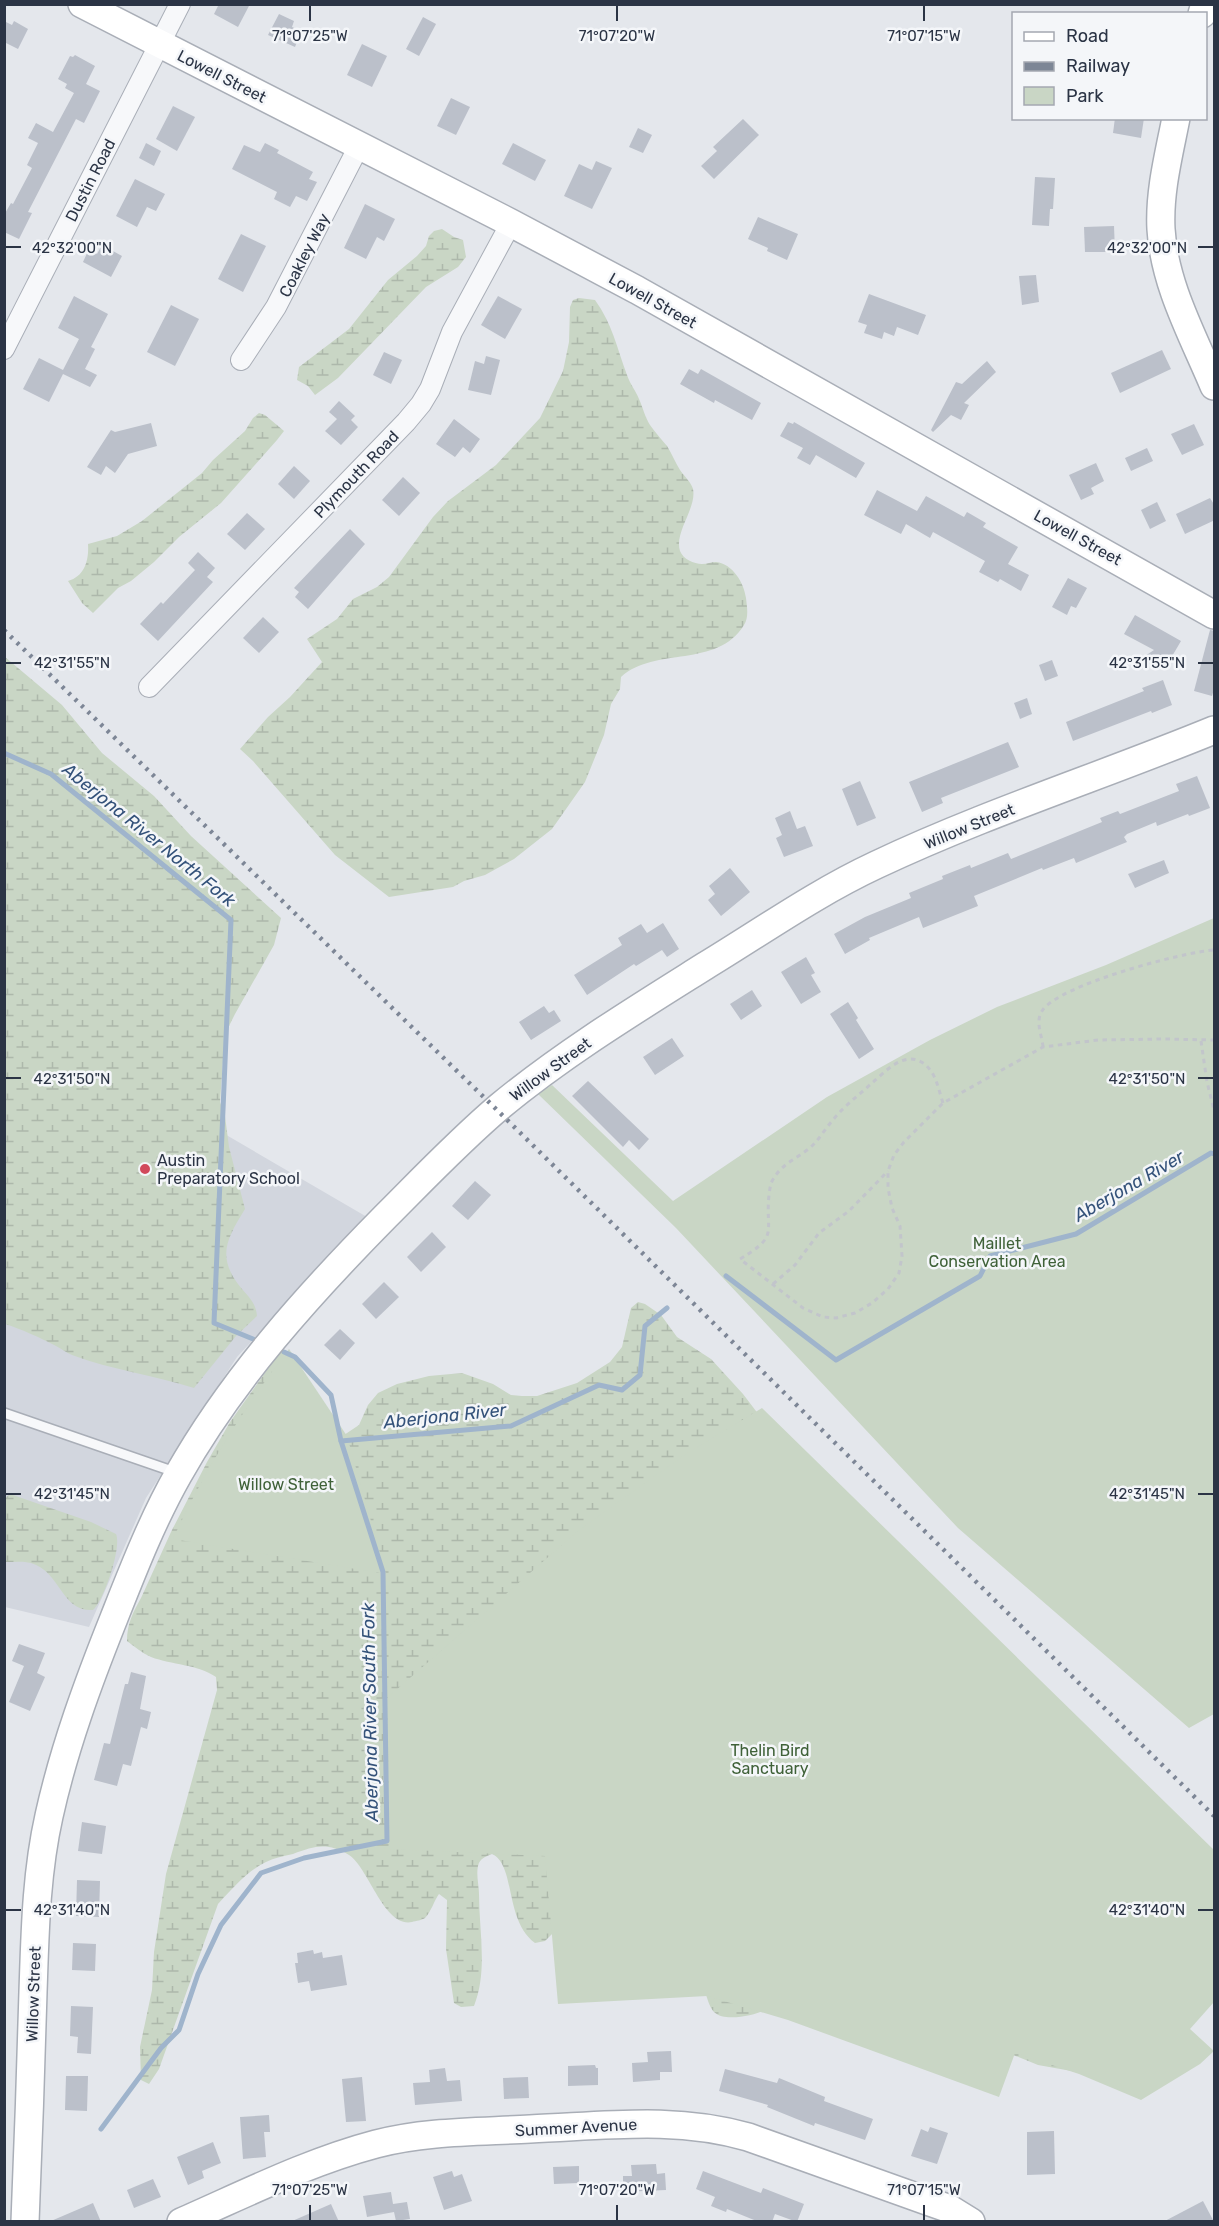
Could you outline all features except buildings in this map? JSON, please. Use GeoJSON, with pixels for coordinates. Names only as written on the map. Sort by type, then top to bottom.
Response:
{"type":"FeatureCollection","features":[{"type":"Feature","properties":{"kind":"main road","name":"Lowell Street"},"geometry":{"type":"LineString","coordinates":[[82,4],[511,223],[736,345],[1215,615]]}},
{"type":"Feature","properties":{"kind":"main road"},"geometry":{"type":"LineString","coordinates":[[1176,120],[1164,182],[1161,212],[1163,246],[1178,299],[1215,386]]}},
{"type":"Feature","properties":{"kind":"main road","name":"Willow Street"},"geometry":{"type":"LineString","coordinates":[[25,2222],[36,1921],[48,1818],[66,1750],[89,1681],[143,1545],[179,1473],[251,1367],[363,1240],[423,1178],[496,1109],[576,1049],[797,909],[872,867],[964,827],[1215,730]]}},
{"type":"Feature","properties":{"kind":"main road","name":"Summer Avenue"},"geometry":{"type":"LineString","coordinates":[[181,2222],[315,2165],[368,2146],[393,2140],[455,2133],[675,2124],[723,2130],[748,2137],[930,2202],[971,2222]]}},
{"type":"Feature","properties":{"kind":"street","name":"Dustin Road"},"geometry":{"type":"LineString","coordinates":[[4,349],[180,4]]}},
{"type":"Feature","properties":{"kind":"street","name":"Coakley Way"},"geometry":{"type":"LineString","coordinates":[[241,360],[276,307],[359,146]]}},
{"type":"Feature","properties":{"kind":"street","name":"Plymouth Road"},"geometry":{"type":"LineString","coordinates":[[149,687],[422,404],[452,332],[511,223]]}},
{"type":"Feature","properties":{"kind":"lane"},"geometry":{"type":"LineString","coordinates":[[4,1413],[179,1473]]}},
{"type":"Feature","properties":{"kind":"path"},"geometry":{"type":"LineString","coordinates":[[1043,1047],[1038,1024],[1040,1014],[1051,1001],[1147,963],[1200,951],[1215,950]]}},
{"type":"Feature","properties":{"kind":"path"},"geometry":{"type":"LineString","coordinates":[[773,1284],[795,1265],[819,1233],[849,1211],[888,1170],[894,1155],[904,1142],[943,1103],[1043,1047],[1098,1040],[1215,1040]]}},
{"type":"Feature","properties":{"kind":"path"},"geometry":{"type":"LineString","coordinates":[[1201,1041],[1207,1082],[1215,1110]]}},
{"type":"Feature","properties":{"kind":"path"},"geometry":{"type":"LineString","coordinates":[[888,1170],[888,1188],[892,1208],[900,1226],[902,1256],[899,1273],[888,1289],[873,1303],[855,1313],[836,1318],[823,1317],[802,1308],[740,1259],[759,1248],[768,1238],[770,1184],[782,1168],[814,1144],[831,1121],[891,1066],[902,1060],[914,1059],[924,1064],[935,1077],[943,1103]]}},
{"type":"Feature","properties":{"kind":"shaded area","name":"Austin Preparatory School"},"geometry":{"type":"Polygon","coordinates":[[[4,673],[225,970],[204,1122],[367,1217],[237,1357],[146,1498],[89,1627],[5,1607],[4,673]]]}},
{"type":"Feature","properties":{"kind":"green space"},"geometry":{"type":"Polygon","coordinates":[[[442,229],[463,240],[466,257],[458,267],[426,287],[338,378],[315,395],[308,386],[297,380],[299,367],[349,329],[388,280],[417,256],[426,246],[429,236],[434,231],[442,229]]]}},
{"type":"Feature","properties":{"kind":"green space"},"geometry":{"type":"Polygon","coordinates":[[[579,298],[595,300],[601,309],[648,422],[667,446],[692,486],[692,504],[680,536],[680,551],[686,559],[692,562],[702,564],[716,562],[728,566],[737,575],[745,592],[746,622],[732,639],[718,647],[702,653],[651,662],[621,677],[620,689],[611,704],[604,735],[585,782],[552,829],[514,859],[485,875],[453,887],[389,897],[335,855],[240,749],[322,662],[307,639],[337,619],[353,599],[377,587],[389,577],[433,517],[448,501],[496,465],[540,418],[563,371],[569,342],[570,307],[573,300],[579,298]]]}},
{"type":"Feature","properties":{"kind":"green space"},"geometry":{"type":"Polygon","coordinates":[[[259,413],[265,415],[284,431],[277,440],[221,503],[179,537],[131,581],[118,588],[93,613],[82,603],[68,581],[74,579],[85,567],[88,544],[117,536],[142,521],[202,473],[245,431],[259,413]]]}},
{"type":"Feature","properties":{"kind":"green space","name":"Austin Preparatory School"},"geometry":{"type":"Polygon","coordinates":[[[5,657],[62,705],[102,753],[154,796],[191,836],[281,918],[274,945],[228,1028],[224,1047],[220,1102],[245,1209],[229,1240],[227,1258],[234,1278],[252,1301],[257,1316],[236,1336],[194,1388],[87,1360],[5,1324],[5,657]]]}},
{"type":"Feature","properties":{"kind":"green space","name":"Maillet Conservation Area"},"geometry":{"type":"Polygon","coordinates":[[[1214,918],[1214,1714],[1189,1728],[958,1528],[676,1228],[538,1094],[552,1085],[673,1201],[827,1097],[930,1040],[997,1007],[1106,965],[1214,918]]]}},
{"type":"Feature","properties":{"kind":"green space"},"geometry":{"type":"Polygon","coordinates":[[[638,1302],[661,1315],[677,1337],[711,1359],[759,1415],[1077,2072],[1038,2065],[1001,2050],[765,2010],[739,2017],[724,2017],[714,2012],[704,1990],[560,1926],[545,1941],[535,1943],[525,1933],[519,1921],[504,1869],[492,1854],[481,1859],[477,1869],[482,1951],[481,1979],[474,2006],[461,2007],[454,2003],[446,1949],[447,1900],[439,1894],[425,1918],[412,1922],[402,1921],[393,1916],[385,1907],[363,1872],[349,1855],[334,1848],[321,1847],[276,1858],[259,1866],[240,1881],[218,1904],[159,2069],[149,2084],[141,2080],[140,2047],[152,1990],[154,1952],[166,1874],[217,1690],[216,1677],[193,1667],[151,1657],[127,1641],[127,1635],[133,1613],[171,1532],[230,1422],[282,1349],[291,1356],[344,1435],[359,1425],[368,1405],[378,1393],[397,1384],[429,1376],[462,1373],[493,1384],[511,1395],[537,1396],[577,1383],[610,1362],[622,1347],[631,1308],[638,1302]]]}},
{"type":"Feature","properties":{"kind":"green space","name":"Willow Street"},"geometry":{"type":"Polygon","coordinates":[[[289,1349],[347,1436],[386,1574],[173,1539],[225,1441],[289,1349]]]}},
{"type":"Feature","properties":{"kind":"green space","name":"Thelin Bird Sanctuary"},"geometry":{"type":"Polygon","coordinates":[[[762,1408],[1214,1850],[1214,2002],[1190,2029],[1214,2051],[1200,2064],[1141,2100],[1079,2074],[1015,2053],[999,2097],[788,2020],[707,1996],[558,2004],[545,1856],[390,1849],[387,1698],[579,1530],[686,1454],[762,1408]]]}},
{"type":"Feature","properties":{"kind":"green space"},"geometry":{"type":"Polygon","coordinates":[[[10,1494],[91,1522],[116,1534],[116,1550],[111,1573],[102,1596],[93,1610],[82,1609],[74,1605],[49,1574],[41,1568],[28,1562],[6,1562],[4,1558],[5,1498],[10,1494]]]}},
{"type":"Feature","properties":{"kind":"waterway","name":"Aberjona River North Fork"},"geometry":{"type":"LineString","coordinates":[[4,753],[51,774],[231,920],[214,1323],[253,1339]]}},
{"type":"Feature","properties":{"kind":"waterway","name":"Aberjona River"},"geometry":{"type":"LineString","coordinates":[[726,1276],[836,1360],[980,1276],[990,1256],[1076,1234],[1211,1153],[1214,1154]]}},
{"type":"Feature","properties":{"kind":"waterway","name":"Aberjona River"},"geometry":{"type":"LineString","coordinates":[[341,1441],[511,1426],[599,1385],[622,1390],[640,1375],[645,1326],[667,1308]]}},
{"type":"Feature","properties":{"kind":"waterway","name":"Aberjona River South Fork"},"geometry":{"type":"LineString","coordinates":[[101,2129],[161,2048],[179,2030],[198,1974],[221,1925],[261,1873],[304,1858],[387,1841],[383,1572],[341,1441],[331,1395],[295,1357],[284,1352]]}},
{"type":"Feature","properties":{"kind":"railway"},"geometry":{"type":"LineString","coordinates":[[4,630],[496,1109],[1214,1816]]}},
{"type":"Feature","properties":{"kind":"place","name":"Austin Preparatory School"},"geometry":{"type":"Point","coordinates":[145,1169]}}]}
